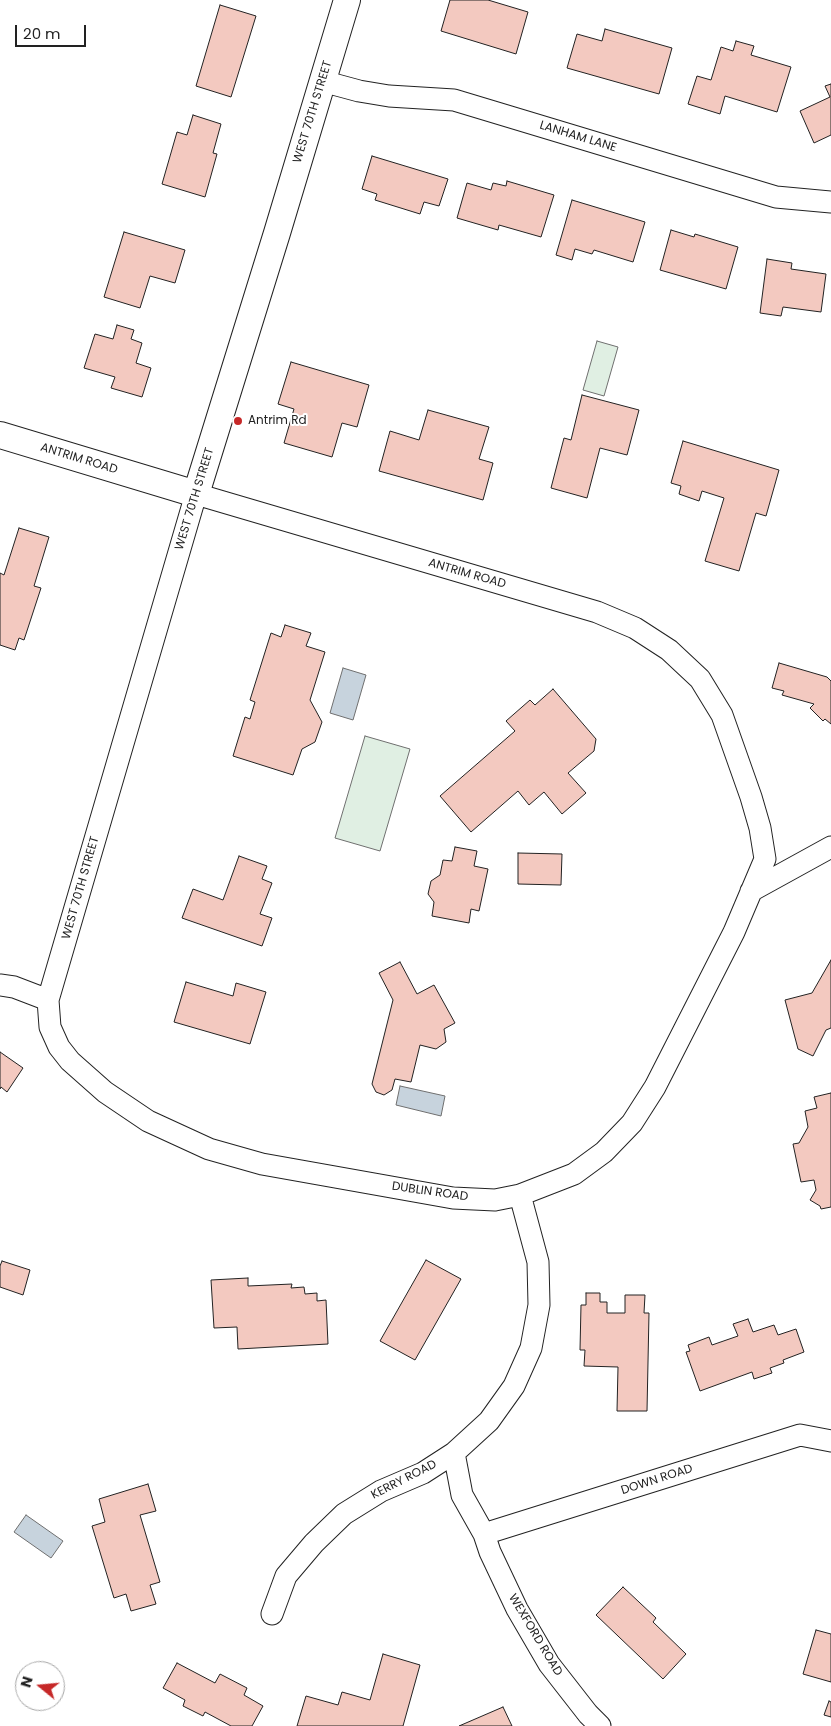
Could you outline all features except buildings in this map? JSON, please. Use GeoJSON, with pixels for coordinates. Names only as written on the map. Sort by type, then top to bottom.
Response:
{"type":"FeatureCollection","features":[{"type":"Feature","properties":{"kind":"street","name":"WEST 70TH STREET"},"geometry":{"type":"LineString","coordinates":[[48,1000],[196,494],[347,0]]}},
{"type":"Feature","properties":{"kind":"street","name":"LANHAM LANE"},"geometry":{"type":"LineString","coordinates":[[322,81],[359,91],[389,96],[454,100],[776,198],[831,202]]}},
{"type":"Feature","properties":{"kind":"street","name":"ANTRIM ROAD"},"geometry":{"type":"LineString","coordinates":[[0,435],[597,612],[635,628],[669,650],[700,679],[722,715],[760,828],[765,859],[751,891]]}},
{"type":"Feature","properties":{"kind":"street"},"geometry":{"type":"LineString","coordinates":[[751,891],[831,847]]}},
{"type":"Feature","properties":{"kind":"street","name":"DUBLIN ROAD"},"geometry":{"type":"LineString","coordinates":[[48,1000],[50,1027],[59,1047],[70,1061],[105,1092],[148,1121],[209,1149],[262,1164],[453,1198],[495,1200],[520,1195],[574,1174],[604,1152],[632,1123],[655,1087],[734,932],[751,891]]}},
{"type":"Feature","properties":{"kind":"street"},"geometry":{"type":"LineString","coordinates":[[0,985],[14,987],[48,1000]]}},
{"type":"Feature","properties":{"kind":"street","name":"KERRY ROAD"},"geometry":{"type":"LineString","coordinates":[[272,1614],[286,1576],[314,1543],[344,1514],[381,1491],[423,1472],[454,1453],[489,1421],[514,1386],[530,1348],[539,1305],[538,1262],[520,1195]]}},
{"type":"Feature","properties":{"kind":"street","name":"DOWN ROAD"},"geometry":{"type":"LineString","coordinates":[[484,1534],[800,1435],[831,1441]]}},
{"type":"Feature","properties":{"kind":"street","name":"WEXFORD ROAD"},"geometry":{"type":"LineString","coordinates":[[454,1453],[462,1495],[484,1534],[490,1552],[517,1609],[549,1664],[588,1714],[600,1726]]}},
{"type":"Feature","properties":{"kind":"green space"},"geometry":{"type":"Polygon","coordinates":[[[597,341],[618,347],[604,396],[583,390],[597,341]]]}},
{"type":"Feature","properties":{"kind":"green space"},"geometry":{"type":"Polygon","coordinates":[[[365,736],[410,749],[380,851],[335,838],[365,736]]]}},
{"type":"Feature","properties":{"kind":"shaded area"},"geometry":{"type":"Polygon","coordinates":[[[343,668],[366,675],[353,720],[330,713],[343,668]]]}},
{"type":"Feature","properties":{"kind":"shaded area"},"geometry":{"type":"Polygon","coordinates":[[[400,1086],[445,1096],[441,1116],[396,1105],[400,1086]]]}},
{"type":"Feature","properties":{"kind":"shaded area"},"geometry":{"type":"Polygon","coordinates":[[[26,1515],[63,1541],[51,1558],[14,1532],[26,1515]]]}},
{"type":"Feature","properties":{"kind":"place","name":"Antrim Rd"},"geometry":{"type":"Point","coordinates":[238,421]}}]}
